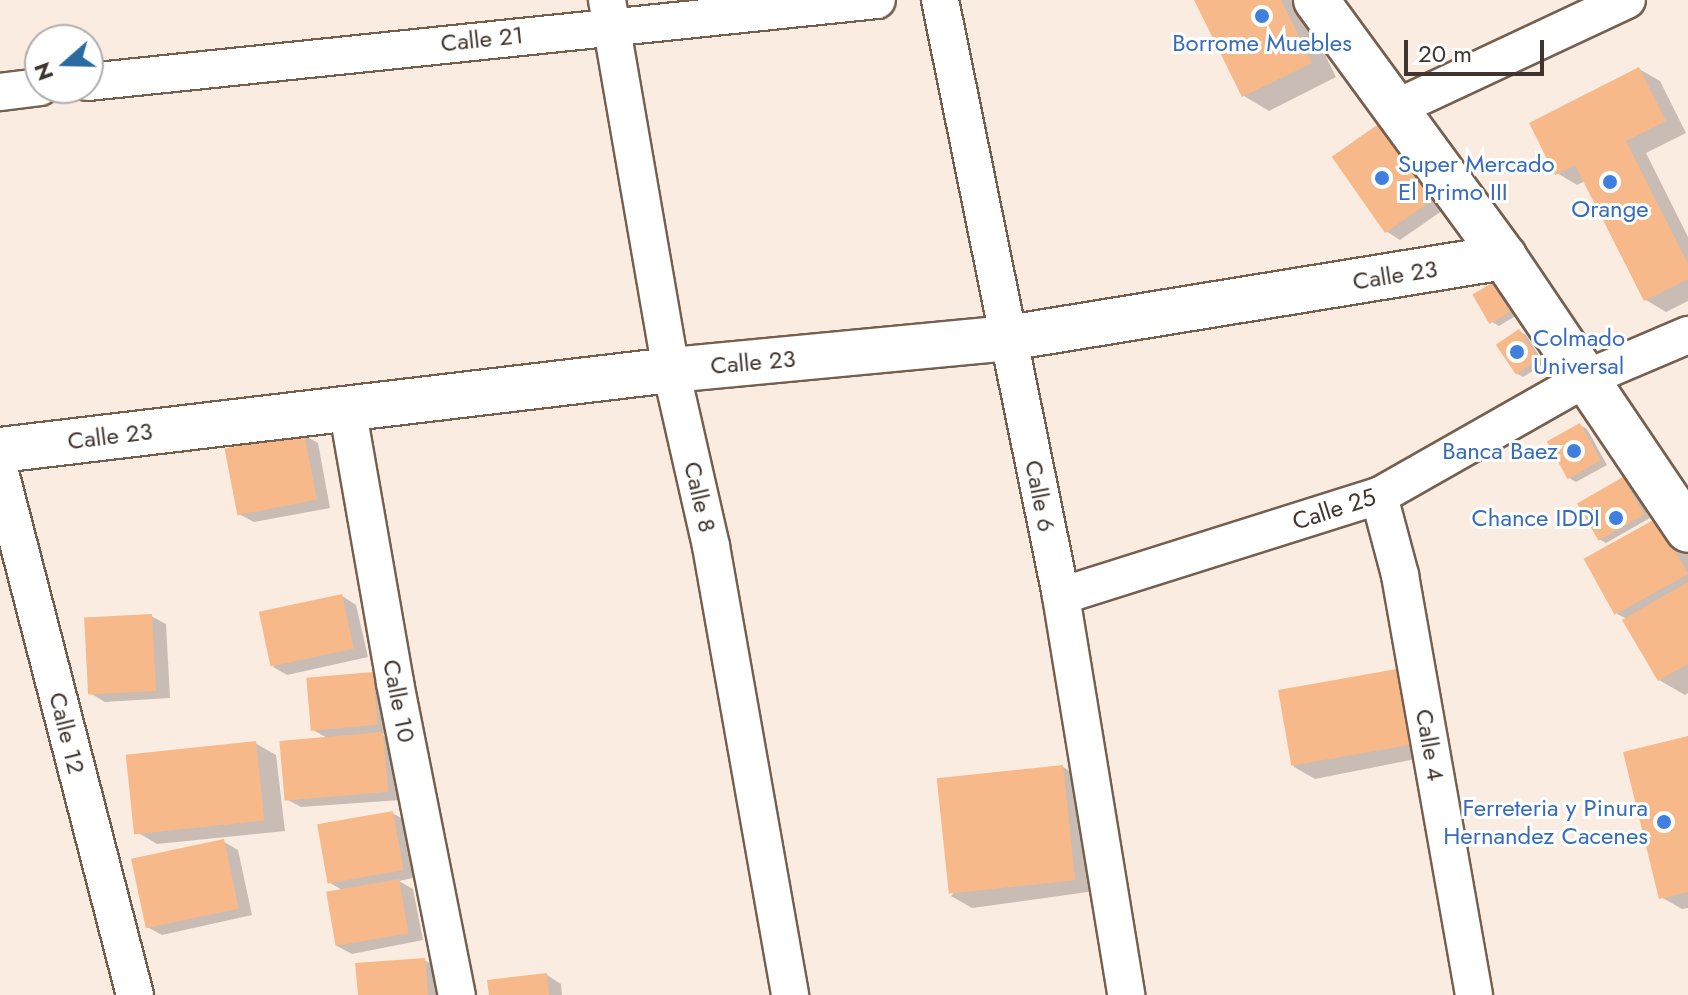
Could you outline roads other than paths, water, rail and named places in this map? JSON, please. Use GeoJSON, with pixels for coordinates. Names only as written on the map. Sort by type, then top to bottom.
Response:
{"type":"FeatureCollection","features":[{"type":"Feature","properties":{"kind":"street","name":"Calle 21"},"geometry":{"type":"LineString","coordinates":[[104,80],[610,13],[877,0]]}},
{"type":"Feature","properties":{"kind":"street","name":"Calle 6"},"geometry":{"type":"LineString","coordinates":[[940,0],[1061,596],[1126,995]]}},
{"type":"Feature","properties":{"kind":"street"},"geometry":{"type":"LineString","coordinates":[[1316,0],[1504,257],[1688,530]]}},
{"type":"Feature","properties":{"kind":"street"},"geometry":{"type":"LineString","coordinates":[[1396,108],[1627,0]]}},
{"type":"Feature","properties":{"kind":"street","name":"Calle 8"},"geometry":{"type":"LineString","coordinates":[[610,13],[671,370],[711,546],[790,995]]}},
{"type":"Feature","properties":{"kind":"street"},"geometry":{"type":"LineString","coordinates":[[0,92],[24,89]]}},
{"type":"Feature","properties":{"kind":"street","name":"Calle 23"},"geometry":{"type":"LineString","coordinates":[[0,450],[671,370],[1008,338],[1504,257]]}},
{"type":"Feature","properties":{"kind":"street","name":"Calle 25"},"geometry":{"type":"LineString","coordinates":[[1061,596],[1379,496],[1587,378],[1688,335]]}},
{"type":"Feature","properties":{"kind":"street","name":"Calle 10"},"geometry":{"type":"LineString","coordinates":[[347,407],[395,683],[457,995]]}},
{"type":"Feature","properties":{"kind":"street","name":"Calle 12"},"geometry":{"type":"LineString","coordinates":[[0,472],[135,995]]}},
{"type":"Feature","properties":{"kind":"street","name":"Calle 4"},"geometry":{"type":"LineString","coordinates":[[1379,496],[1400,575],[1474,995]]}},
{"type":"Feature","properties":{"kind":"place","name":"Borrome Muebles"},"geometry":{"type":"Point","coordinates":[1262,16]}},
{"type":"Feature","properties":{"kind":"place","name":"Super Mercado El Primo III"},"geometry":{"type":"Point","coordinates":[1382,178]}},
{"type":"Feature","properties":{"kind":"place","name":"Orange"},"geometry":{"type":"Point","coordinates":[1610,182]}},
{"type":"Feature","properties":{"kind":"place","name":"Colmado Universal"},"geometry":{"type":"Point","coordinates":[1517,352]}},
{"type":"Feature","properties":{"kind":"place","name":"Banca Baez"},"geometry":{"type":"Point","coordinates":[1574,451]}},
{"type":"Feature","properties":{"kind":"place","name":"Chance IDDI"},"geometry":{"type":"Point","coordinates":[1616,518]}},
{"type":"Feature","properties":{"kind":"place","name":"Ferreteria y Pinura Hernandez Cacenes"},"geometry":{"type":"Point","coordinates":[1664,822]}}]}
